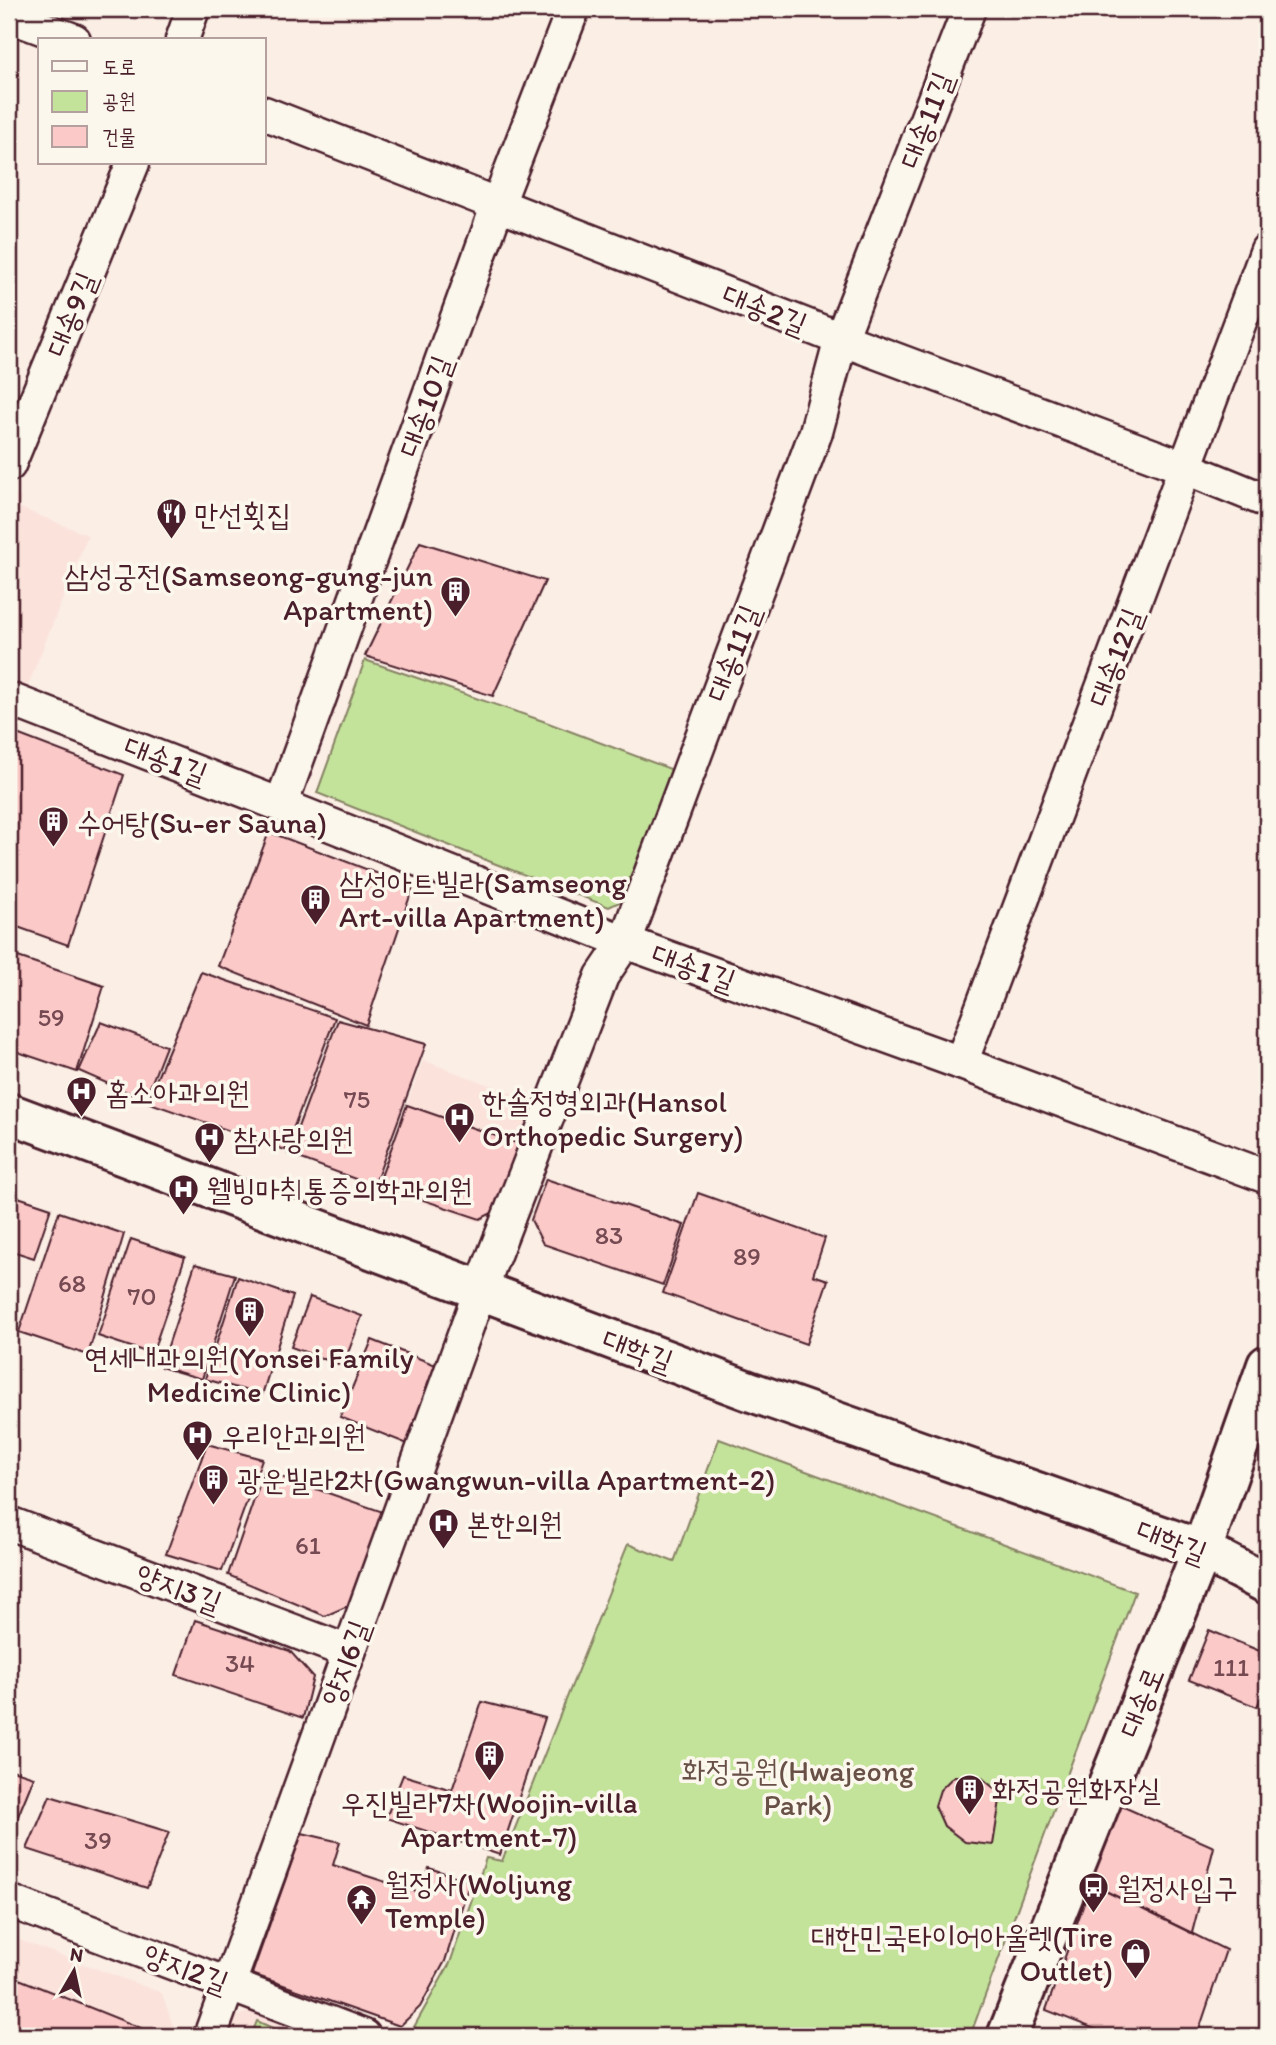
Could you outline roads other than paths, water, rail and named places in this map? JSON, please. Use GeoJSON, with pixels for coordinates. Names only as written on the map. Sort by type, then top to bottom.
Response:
{"type":"FeatureCollection","features":[{"type":"Feature","properties":{"kind":"street"},"geometry":{"type":"LineString","coordinates":[[183,38],[193,9]]}},
{"type":"Feature","properties":{"kind":"street","name":"대송10길"},"geometry":{"type":"LineString","coordinates":[[281,805],[498,204],[573,9]]}},
{"type":"Feature","properties":{"kind":"street","name":"대송11길"},"geometry":{"type":"LineString","coordinates":[[480,1291],[602,976],[625,942],[816,432],[841,339],[970,9]]}},
{"type":"Feature","properties":{"kind":"street"},"geometry":{"type":"LineString","coordinates":[[9,16],[69,38]]}},
{"type":"Feature","properties":{"kind":"street","name":"대송2길"},"geometry":{"type":"LineString","coordinates":[[266,114],[841,339],[1267,501]]}},
{"type":"Feature","properties":{"kind":"street","name":"대송9길"},"geometry":{"type":"LineString","coordinates":[[9,465],[133,164]]}},
{"type":"Feature","properties":{"kind":"street","name":"대송12길"},"geometry":{"type":"LineString","coordinates":[[961,1063],[1267,250]]}},
{"type":"Feature","properties":{"kind":"street","name":"대송1길"},"geometry":{"type":"LineString","coordinates":[[9,699],[625,942],[1267,1177]]}},
{"type":"Feature","properties":{"kind":"street","name":"대학길"},"geometry":{"type":"LineString","coordinates":[[10,1115],[749,1391],[1202,1550],[1267,1584]]}},
{"type":"Feature","properties":{"kind":"street","name":"양지6길"},"geometry":{"type":"LineString","coordinates":[[210,2036],[480,1291]]}},
{"type":"Feature","properties":{"kind":"street","name":"대송로"},"geometry":{"type":"LineString","coordinates":[[1007,2036],[1202,1550],[1267,1365]]}},
{"type":"Feature","properties":{"kind":"street","name":"양지3길"},"geometry":{"type":"LineString","coordinates":[[9,1523],[349,1652]]}},
{"type":"Feature","properties":{"kind":"street","name":"양지2길"},"geometry":{"type":"LineString","coordinates":[[9,1900],[364,2036]]}},
{"type":"Feature","properties":{"kind":"place","name":"만선횟집"},"geometry":{"type":"Point","coordinates":[171,541]}},
{"type":"Feature","properties":{"kind":"place","name":"삼성궁전(Samseong-gung-jun Apartment)"},"geometry":{"type":"Point","coordinates":[456,619]}},
{"type":"Feature","properties":{"kind":"place","name":"수어탕(Su-er Sauna)"},"geometry":{"type":"Point","coordinates":[54,849]}},
{"type":"Feature","properties":{"kind":"place","name":"삼성아트빌라(Samseong Art-villa Apartment)"},"geometry":{"type":"Point","coordinates":[316,926]}},
{"type":"Feature","properties":{"kind":"place","name":"홈소아과의원"},"geometry":{"type":"Point","coordinates":[82,1119]}},
{"type":"Feature","properties":{"kind":"place","name":"한솔정형외과(Hansol Orthopedic Surgery)"},"geometry":{"type":"Point","coordinates":[459,1145]}},
{"type":"Feature","properties":{"kind":"place","name":"참사랑의원"},"geometry":{"type":"Point","coordinates":[210,1165]}},
{"type":"Feature","properties":{"kind":"place","name":"웰빙마취통증의학과의원"},"geometry":{"type":"Point","coordinates":[184,1216]}},
{"type":"Feature","properties":{"kind":"place","name":"연세내과의원(Yonsei Family Medicine Clinic)"},"geometry":{"type":"Point","coordinates":[249,1338]}},
{"type":"Feature","properties":{"kind":"place","name":"우리안과의원"},"geometry":{"type":"Point","coordinates":[198,1462]}},
{"type":"Feature","properties":{"kind":"place","name":"광운빌라2차(Gwangwun-villa Apartment-2)"},"geometry":{"type":"Point","coordinates":[214,1506]}},
{"type":"Feature","properties":{"kind":"place","name":"본한의원"},"geometry":{"type":"Point","coordinates":[443,1550]}},
{"type":"Feature","properties":{"kind":"place","name":"우진빌라7차(Woojin-villa Apartment-7)"},"geometry":{"type":"Point","coordinates":[489,1783]}},
{"type":"Feature","properties":{"kind":"place","name":"화정공원화장실"},"geometry":{"type":"Point","coordinates":[969,1816]}},
{"type":"Feature","properties":{"kind":"place","name":"월정사입구"},"geometry":{"type":"Point","coordinates":[1094,1914]}},
{"type":"Feature","properties":{"kind":"place","name":"월정사(Woljung Temple)"},"geometry":{"type":"Point","coordinates":[362,1927]}},
{"type":"Feature","properties":{"kind":"place","name":"대한민국타이어아울렛(Tire Outlet)"},"geometry":{"type":"Point","coordinates":[1136,1980]}},
{"type":"Feature","properties":{"kind":"park label","name":"화정공원(Hwajeong Park)"},"geometry":{"type":"Point","coordinates":[798,1787]}}]}
